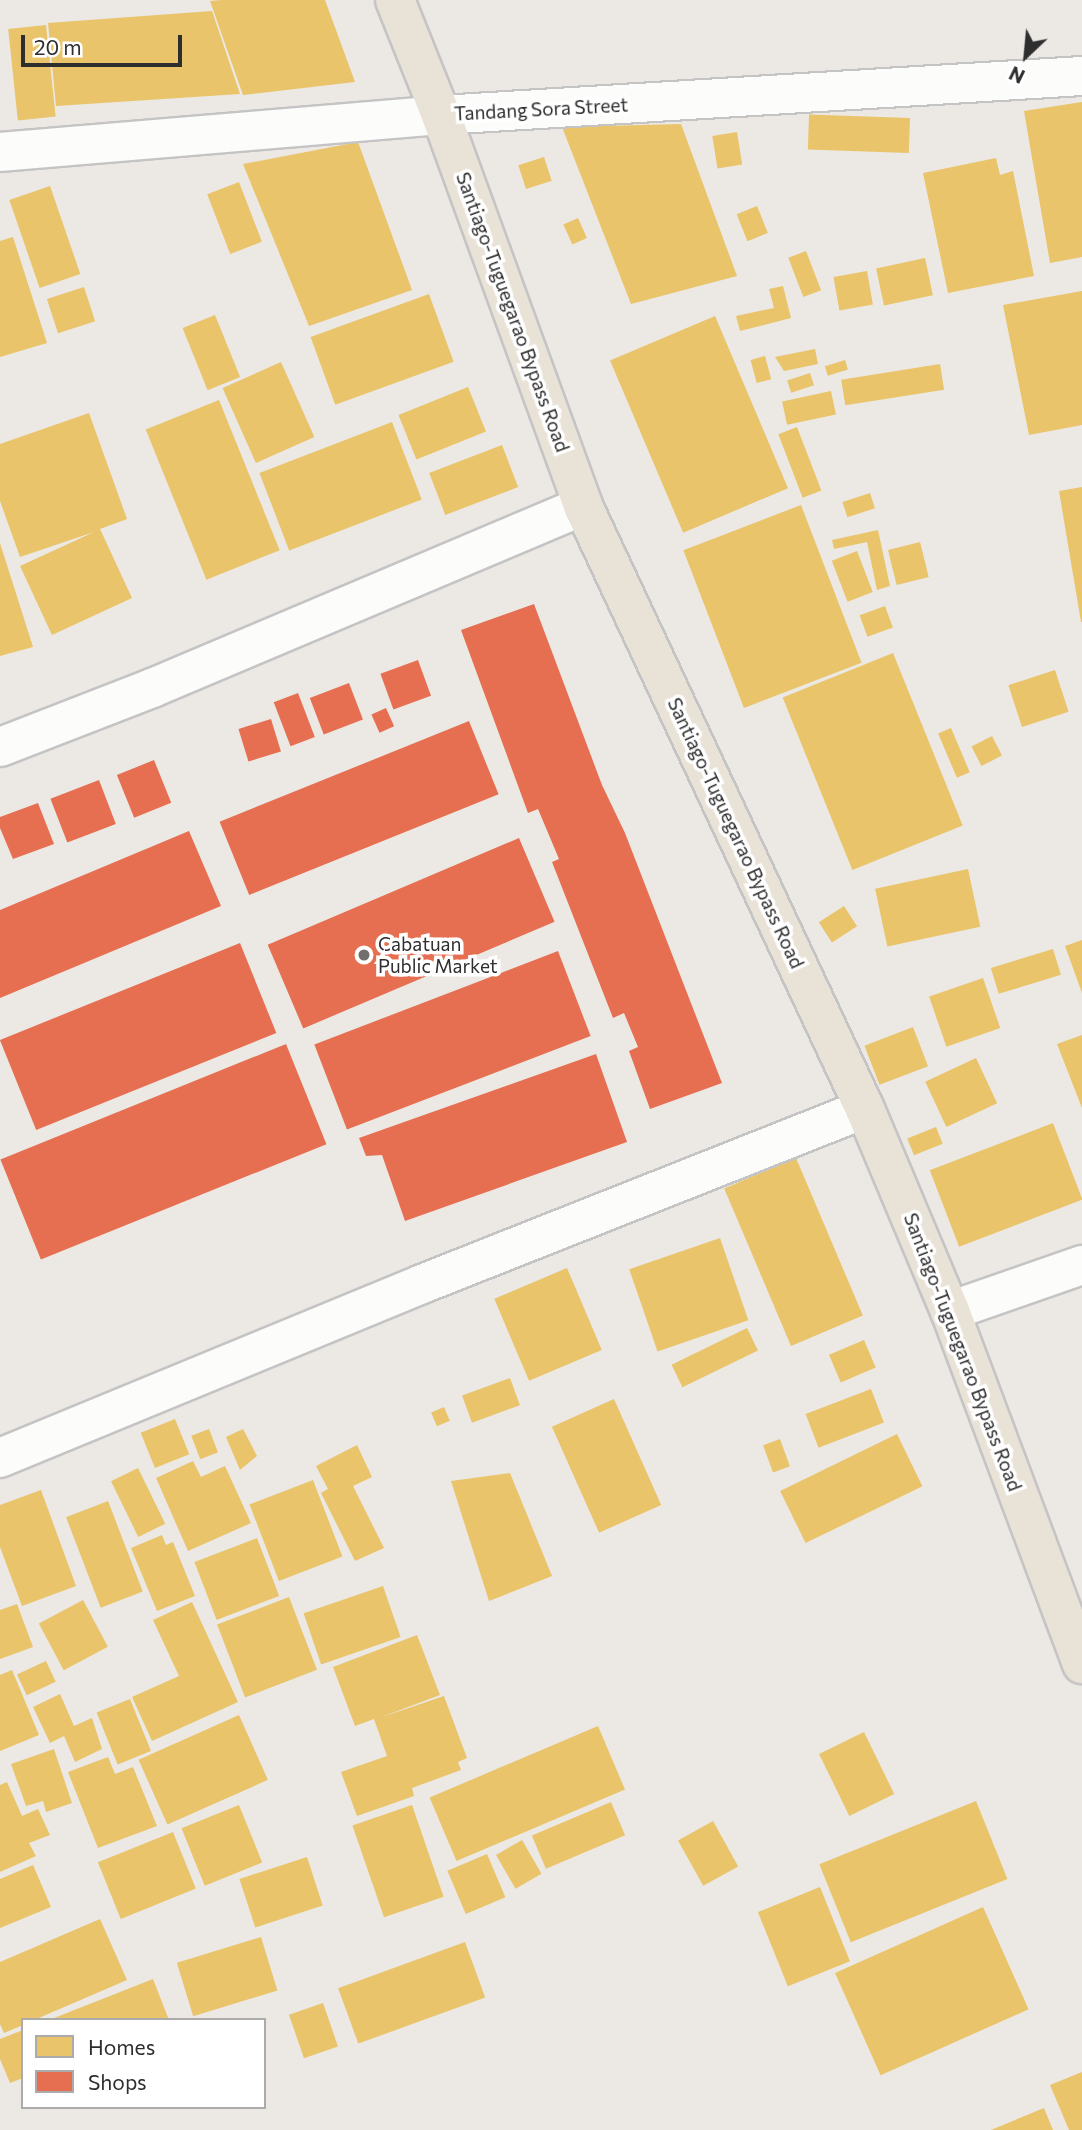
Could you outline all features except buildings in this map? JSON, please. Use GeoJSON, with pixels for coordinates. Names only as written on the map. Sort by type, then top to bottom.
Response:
{"type":"FeatureCollection","features":[{"type":"Feature","properties":{"kind":"highway","name":"Santiago-Tuguegarao Bypass Road"},"geometry":{"type":"LineString","coordinates":[[395,0],[441,115],[583,506],[865,1109],[950,1311],[1082,1664]]}},
{"type":"Feature","properties":{"kind":"street","name":"Tandang Sora Street"},"geometry":{"type":"LineString","coordinates":[[0,152],[441,115],[1082,76]]}},
{"type":"Feature","properties":{"kind":"street"},"geometry":{"type":"LineString","coordinates":[[0,747],[152,688],[583,506]]}},
{"type":"Feature","properties":{"kind":"street"},"geometry":{"type":"LineString","coordinates":[[0,1458],[422,1284],[865,1109]]}},
{"type":"Feature","properties":{"kind":"street"},"geometry":{"type":"LineString","coordinates":[[950,1311],[1082,1265]]}},
{"type":"Feature","properties":{"kind":"place","name":"Cabatuan Public Market"},"geometry":{"type":"Point","coordinates":[364,955]}}]}
